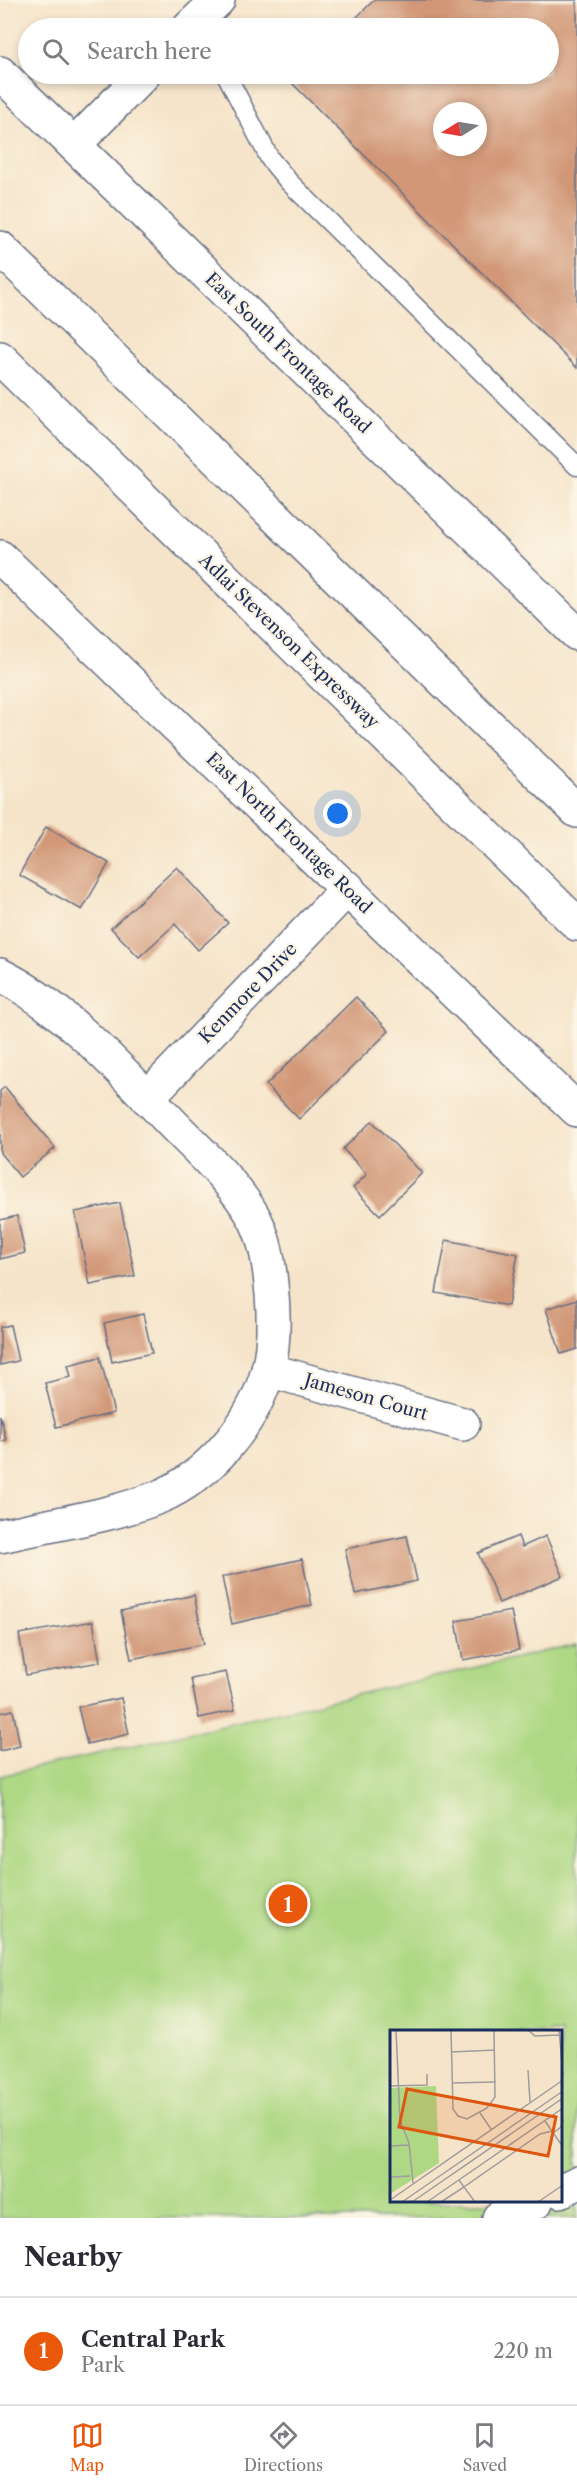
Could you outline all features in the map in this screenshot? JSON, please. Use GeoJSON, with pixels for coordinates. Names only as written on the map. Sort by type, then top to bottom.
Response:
{"type":"FeatureCollection","features":[{"type":"Feature","properties":{"kind":"main road","name":"East South Frontage Road"},"geometry":{"type":"LineString","coordinates":[[0,72],[577,634]]}},
{"type":"Feature","properties":{"kind":"main road"},"geometry":{"type":"LineString","coordinates":[[74,145],[134,84]]}},
{"type":"Feature","properties":{"kind":"main road"},"geometry":{"type":"LineString","coordinates":[[0,248],[577,810]]}},
{"type":"Feature","properties":{"kind":"main road","name":"Adlai Stevenson Expressway"},"geometry":{"type":"LineString","coordinates":[[0,358],[577,924]]}},
{"type":"Feature","properties":{"kind":"main road","name":"East North Frontage Road"},"geometry":{"type":"LineString","coordinates":[[0,557],[348,888],[577,1110]]}},
{"type":"Feature","properties":{"kind":"main road","name":"Kenmore Drive"},"geometry":{"type":"LineString","coordinates":[[147,1098],[348,888]]}},
{"type":"Feature","properties":{"kind":"main road"},"geometry":{"type":"LineString","coordinates":[[0,975],[24,987],[61,1016],[147,1098],[229,1184],[253,1215],[269,1262],[274,1314],[268,1370],[253,1407],[232,1440],[198,1473],[150,1499],[111,1512],[0,1536]]}},
{"type":"Feature","properties":{"kind":"main road","name":"Jameson Court"},"geometry":{"type":"LineString","coordinates":[[268,1370],[463,1424]]}},
{"type":"Feature","properties":{"kind":"main road"},"geometry":{"type":"LineString","coordinates":[[562,2190],[577,2183]]}},
{"type":"Feature","properties":{"kind":"main road"},"geometry":{"type":"LineString","coordinates":[[499,2218],[534,2203]]}},
{"type":"Feature","properties":{"kind":"lane"},"geometry":{"type":"LineString","coordinates":[[231,84],[270,159],[289,182],[577,466]]}},
{"type":"Feature","properties":{"kind":"green space"},"geometry":{"type":"Polygon","coordinates":[[[577,1644],[577,2218],[0,2218],[0,1776],[577,1644]]]}},
{"type":"Feature","properties":{"kind":"building"},"geometry":{"type":"Polygon","coordinates":[[[374,0],[577,0],[577,368],[293,84],[559,84],[559,18],[356,18],[374,0]]]}},
{"type":"Feature","properties":{"kind":"building"},"geometry":{"type":"Polygon","coordinates":[[[46,827],[109,863],[82,910],[19,875],[46,827]]]}},
{"type":"Feature","properties":{"kind":"building"},"geometry":{"type":"Polygon","coordinates":[[[177,867],[228,923],[198,950],[175,924],[139,957],[111,928],[177,867]]]}},
{"type":"Feature","properties":{"kind":"building"},"geometry":{"type":"Polygon","coordinates":[[[356,997],[389,1031],[299,1119],[266,1085],[356,997]]]}},
{"type":"Feature","properties":{"kind":"building"},"geometry":{"type":"Polygon","coordinates":[[[5,1087],[55,1148],[20,1177],[0,1153],[0,1091],[5,1087]]]}},
{"type":"Feature","properties":{"kind":"building"},"geometry":{"type":"Polygon","coordinates":[[[372,1121],[422,1173],[380,1215],[353,1188],[367,1174],[343,1149],[372,1121]]]}},
{"type":"Feature","properties":{"kind":"building"},"geometry":{"type":"Polygon","coordinates":[[[120,1203],[135,1276],[90,1285],[75,1212],[120,1203]]]}},
{"type":"Feature","properties":{"kind":"building"},"geometry":{"type":"Polygon","coordinates":[[[17,1216],[25,1253],[0,1259],[0,1220],[17,1216]]]}},
{"type":"Feature","properties":{"kind":"building"},"geometry":{"type":"Polygon","coordinates":[[[446,1240],[518,1254],[508,1306],[436,1293],[446,1240]]]}},
{"type":"Feature","properties":{"kind":"building"},"geometry":{"type":"Polygon","coordinates":[[[577,1299],[577,1349],[561,1354],[546,1309],[577,1299]]]}},
{"type":"Feature","properties":{"kind":"building"},"geometry":{"type":"Polygon","coordinates":[[[143,1314],[152,1353],[112,1362],[104,1323],[143,1314]]]}},
{"type":"Feature","properties":{"kind":"building"},"geometry":{"type":"Polygon","coordinates":[[[10,1325],[18,1361],[0,1365],[0,1327],[10,1325]]]}},
{"type":"Feature","properties":{"kind":"building"},"geometry":{"type":"Polygon","coordinates":[[[100,1357],[114,1413],[56,1427],[45,1383],[71,1377],[68,1365],[100,1357]]]}},
{"type":"Feature","properties":{"kind":"building"},"geometry":{"type":"Polygon","coordinates":[[[0,1415],[6,1440],[0,1442],[0,1415]]]}},
{"type":"Feature","properties":{"kind":"building"},"geometry":{"type":"Polygon","coordinates":[[[407,1536],[417,1581],[355,1594],[345,1549],[407,1536]]]}},
{"type":"Feature","properties":{"kind":"building"},"geometry":{"type":"Polygon","coordinates":[[[518,1536],[522,1547],[546,1536],[563,1576],[499,1603],[478,1553],[518,1536]]]}},
{"type":"Feature","properties":{"kind":"building"},"geometry":{"type":"Polygon","coordinates":[[[302,1559],[312,1605],[232,1624],[222,1577],[302,1559]]]}},
{"type":"Feature","properties":{"kind":"building"},"geometry":{"type":"Polygon","coordinates":[[[194,1595],[204,1644],[131,1659],[121,1611],[194,1595]]]}},
{"type":"Feature","properties":{"kind":"building"},"geometry":{"type":"Polygon","coordinates":[[[511,1611],[519,1650],[463,1660],[456,1621],[511,1611]]]}},
{"type":"Feature","properties":{"kind":"building"},"geometry":{"type":"Polygon","coordinates":[[[93,1621],[100,1662],[26,1675],[19,1634],[93,1621]]]}},
{"type":"Feature","properties":{"kind":"building"},"geometry":{"type":"Polygon","coordinates":[[[226,1672],[235,1710],[199,1718],[191,1679],[226,1672]]]}},
{"type":"Feature","properties":{"kind":"building"},"geometry":{"type":"Polygon","coordinates":[[[121,1698],[129,1734],[87,1744],[78,1707],[121,1698]]]}},
{"type":"Feature","properties":{"kind":"building"},"geometry":{"type":"Polygon","coordinates":[[[13,1710],[20,1746],[0,1751],[0,1713],[13,1710]]]}},
{"type":"Feature","properties":{"kind":"place","name":"Central Park"},"geometry":{"type":"Point","coordinates":[288,1904]}}]}
